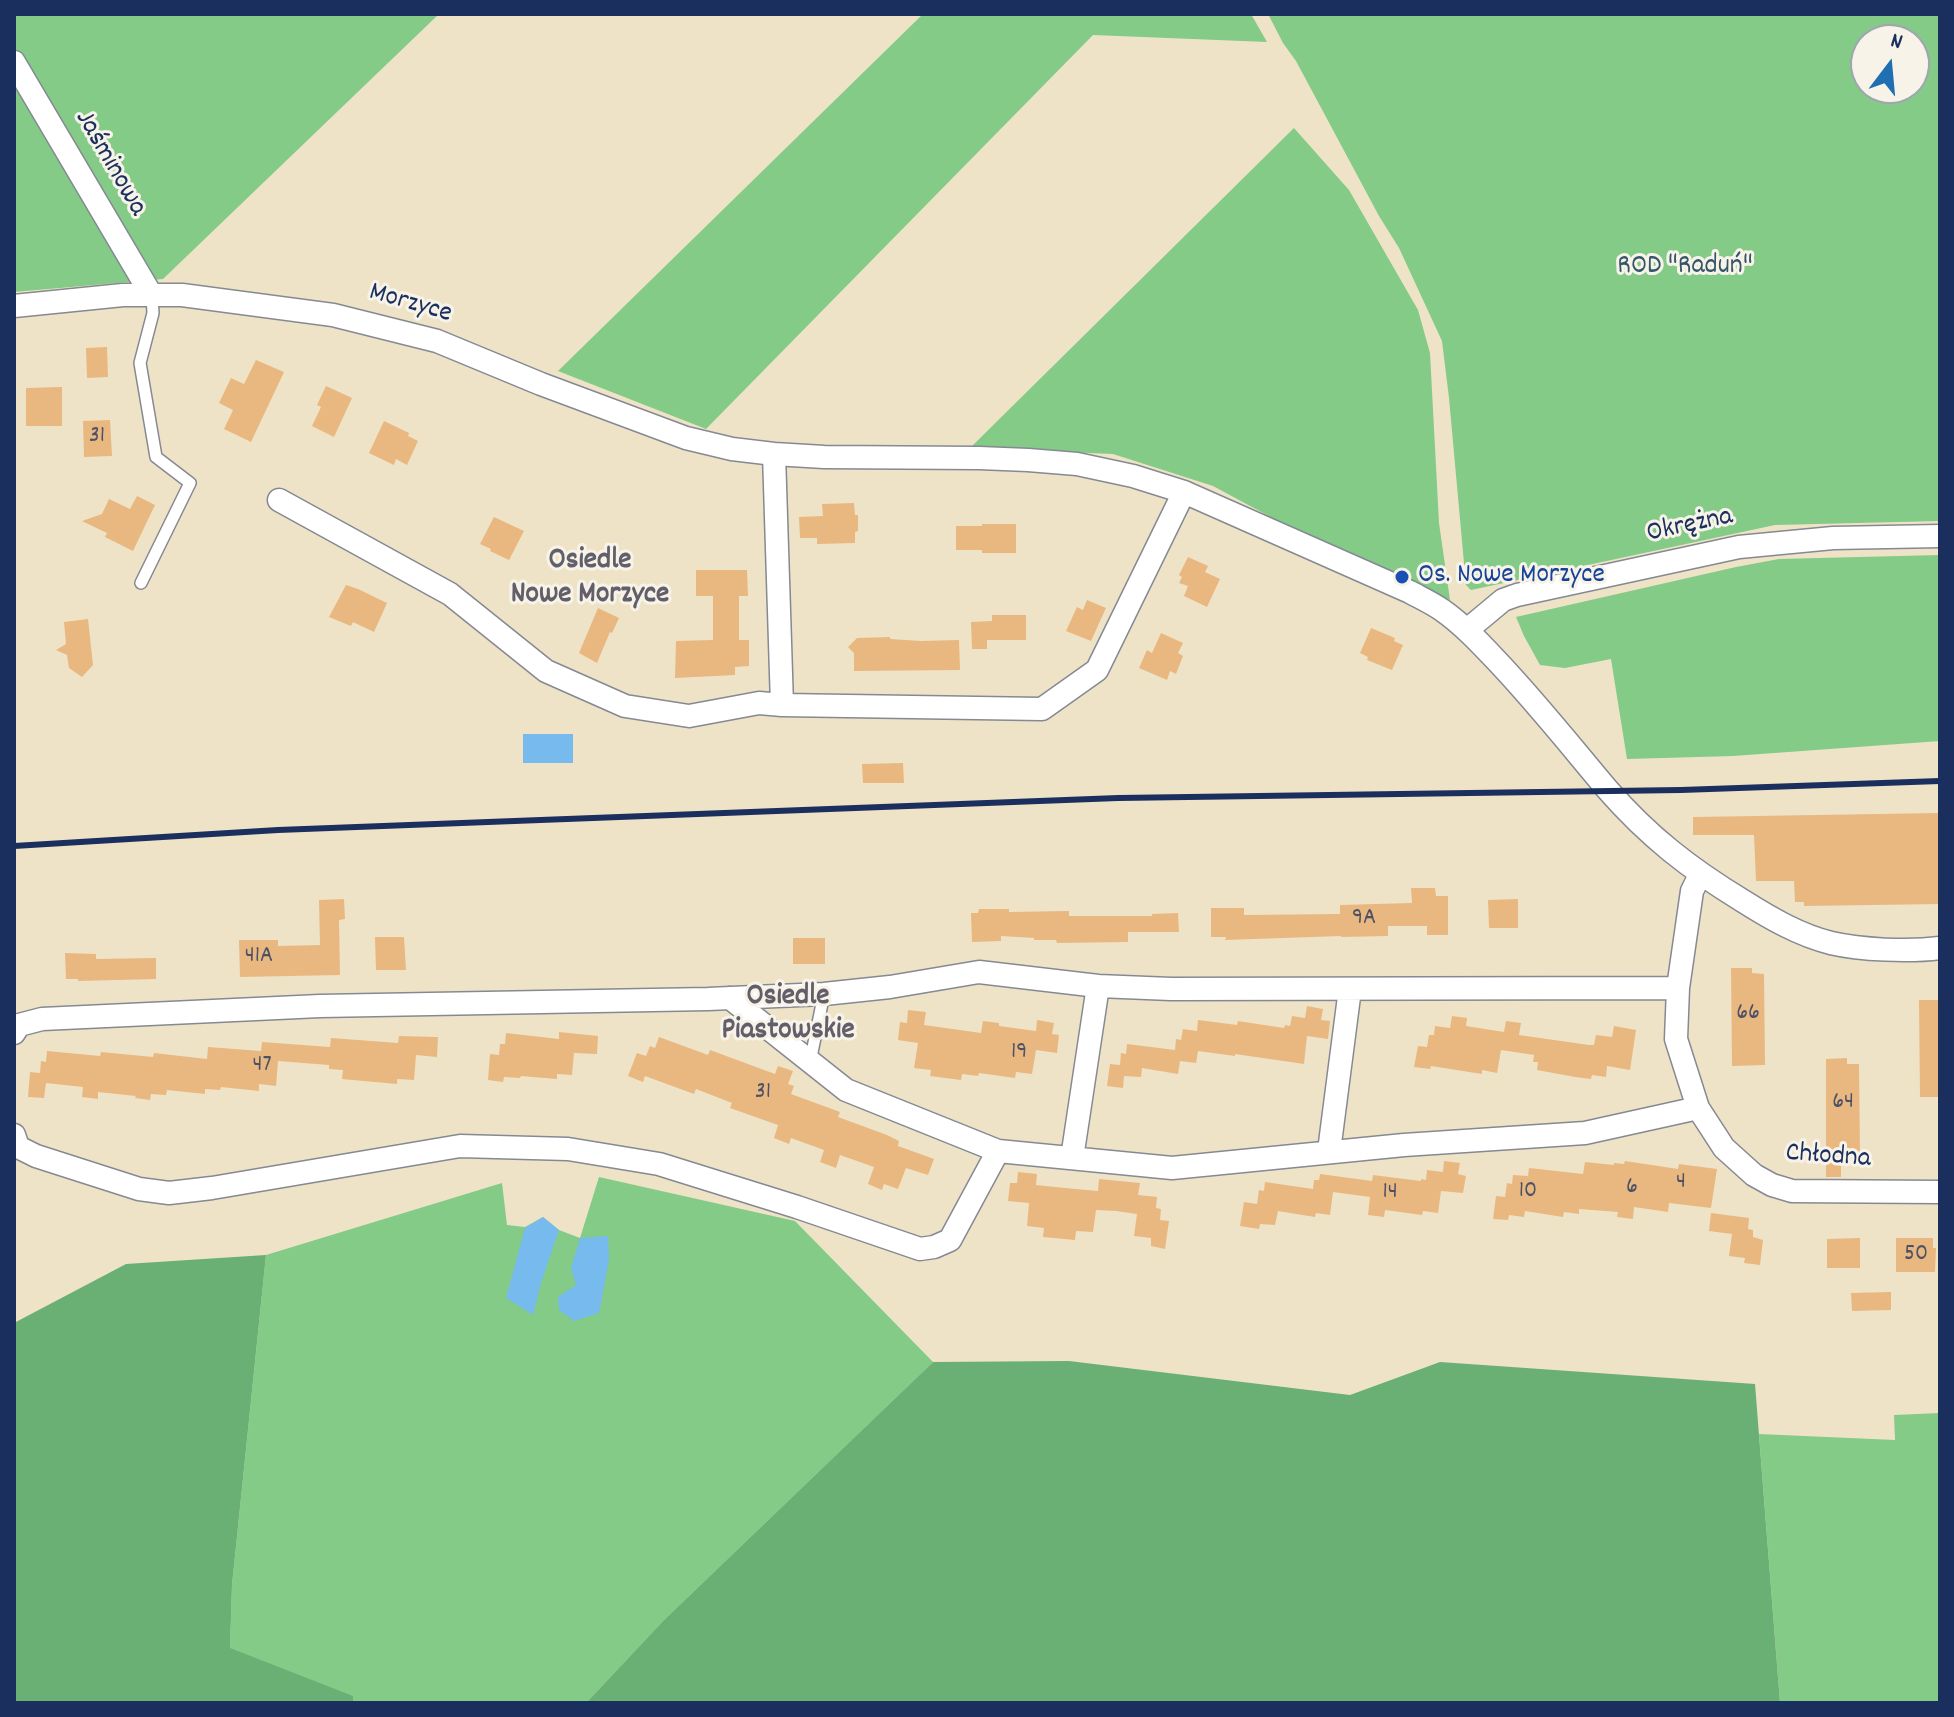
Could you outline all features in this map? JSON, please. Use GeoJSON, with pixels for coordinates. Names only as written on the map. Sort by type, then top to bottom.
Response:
{"type":"FeatureCollection","features":[{"type":"Feature","properties":{"kind":"street","name":"Jaśminowa"},"geometry":{"type":"LineString","coordinates":[[14,62],[152,296]]}},
{"type":"Feature","properties":{"kind":"street","name":"Morzyce"},"geometry":{"type":"LineString","coordinates":[[14,306],[123,295],[182,295],[333,315],[437,341],[686,438],[732,449],[824,457],[979,458],[1077,464],[1133,476],[1184,492],[1410,592],[1442,610],[1467,630],[1526,691],[1647,832],[1700,875],[1765,915],[1796,931],[1831,943],[1876,948],[1940,948]]}},
{"type":"Feature","properties":{"kind":"street"},"geometry":{"type":"LineString","coordinates":[[774,454],[782,705]]}},
{"type":"Feature","properties":{"kind":"street"},"geometry":{"type":"LineString","coordinates":[[279,500],[450,594],[546,671],[625,706],[689,716],[759,703],[1042,709],[1097,670],[1184,492]]}},
{"type":"Feature","properties":{"kind":"street","name":"Okrężna"},"geometry":{"type":"LineString","coordinates":[[1467,630],[1503,600],[1517,595],[1739,547],[1833,538],[1940,536]]}},
{"type":"Feature","properties":{"kind":"street","name":"Chłodna"},"geometry":{"type":"LineString","coordinates":[[1700,875],[1692,891],[1678,988],[1676,1039],[1698,1108],[1724,1148],[1754,1175],[1792,1191],[1940,1192]]}},
{"type":"Feature","properties":{"kind":"street"},"geometry":{"type":"LineString","coordinates":[[14,1033],[19,1025],[42,1019],[320,1006],[824,994],[979,972],[1098,986],[1171,989],[1678,988]]}},
{"type":"Feature","properties":{"kind":"street"},"geometry":{"type":"LineString","coordinates":[[1072,1158],[1098,986]]}},
{"type":"Feature","properties":{"kind":"street"},"geometry":{"type":"LineString","coordinates":[[1329,1151],[1350,989]]}},
{"type":"Feature","properties":{"kind":"street"},"geometry":{"type":"LineString","coordinates":[[730,998],[846,1090],[998,1151],[1172,1168],[1329,1151],[1585,1133],[1698,1108]]}},
{"type":"Feature","properties":{"kind":"street"},"geometry":{"type":"LineString","coordinates":[[14,1135],[18,1147],[36,1156],[139,1189],[169,1193],[460,1146],[568,1149],[659,1164],[920,1249],[950,1240],[998,1151]]}},
{"type":"Feature","properties":{"kind":"lane"},"geometry":{"type":"LineString","coordinates":[[141,583],[190,483],[156,457],[140,363],[153,313],[152,296]]}},
{"type":"Feature","properties":{"kind":"lane"},"geometry":{"type":"LineString","coordinates":[[810,1062],[824,994]]}},
{"type":"Feature","properties":{"kind":"green space"},"geometry":{"type":"Polygon","coordinates":[[[14,14],[439,14],[163,279],[14,292],[14,14]]]}},
{"type":"Feature","properties":{"kind":"green space"},"geometry":{"type":"Polygon","coordinates":[[[923,14],[1251,14],[1267,42],[1093,35],[706,429],[558,371],[923,14]]]}},
{"type":"Feature","properties":{"kind":"green space","name":"ROD \"Raduń\""},"geometry":{"type":"Polygon","coordinates":[[[1268,14],[1940,14],[1940,521],[1775,525],[1471,590],[1466,585],[1442,341],[1399,248],[1268,14]]]}},
{"type":"Feature","properties":{"kind":"green space"},"geometry":{"type":"Polygon","coordinates":[[[1294,128],[1349,190],[1418,310],[1430,353],[1439,523],[1450,600],[1330,549],[1213,486],[1113,454],[970,448],[1294,128]]]}},
{"type":"Feature","properties":{"kind":"green space"},"geometry":{"type":"Polygon","coordinates":[[[1940,555],[1940,741],[1733,756],[1627,759],[1611,659],[1565,668],[1540,665],[1516,617],[1779,559],[1940,555]]]}},
{"type":"Feature","properties":{"kind":"green space"},"geometry":{"type":"Polygon","coordinates":[[[599,1177],[795,1221],[933,1362],[664,1620],[586,1703],[353,1703],[352,1696],[230,1649],[232,1585],[266,1255],[502,1183],[507,1225],[525,1227],[543,1217],[559,1230],[580,1238],[599,1177]]]}},
{"type":"Feature","properties":{"kind":"green space"},"geometry":{"type":"Polygon","coordinates":[[[266,1255],[232,1585],[230,1648],[353,1696],[353,1703],[14,1703],[14,1323],[126,1264],[266,1255]]]}},
{"type":"Feature","properties":{"kind":"green space"},"geometry":{"type":"Polygon","coordinates":[[[1069,1361],[1350,1395],[1440,1362],[1755,1384],[1780,1703],[586,1703],[664,1620],[933,1362],[1069,1361]]]}},
{"type":"Feature","properties":{"kind":"green space"},"geometry":{"type":"Polygon","coordinates":[[[1940,1413],[1940,1703],[1780,1703],[1759,1434],[1895,1440],[1894,1415],[1940,1413]]]}},
{"type":"Feature","properties":{"kind":"water"},"geometry":{"type":"Polygon","coordinates":[[[523,734],[573,734],[573,763],[523,763],[523,734]]]}},
{"type":"Feature","properties":{"kind":"water"},"geometry":{"type":"Polygon","coordinates":[[[543,1217],[559,1230],[533,1315],[506,1298],[525,1228],[543,1217]]]}},
{"type":"Feature","properties":{"kind":"water"},"geometry":{"type":"Polygon","coordinates":[[[608,1236],[609,1260],[599,1313],[574,1321],[559,1310],[558,1297],[576,1285],[571,1268],[580,1238],[608,1236]]]}},
{"type":"Feature","properties":{"kind":"building"},"geometry":{"type":"Polygon","coordinates":[[[107,347],[108,377],[87,378],[86,348],[107,347]]]}},
{"type":"Feature","properties":{"kind":"building"},"geometry":{"type":"Polygon","coordinates":[[[256,360],[284,372],[251,442],[224,429],[233,410],[219,403],[231,378],[244,384],[256,360]]]}},
{"type":"Feature","properties":{"kind":"building"},"geometry":{"type":"Polygon","coordinates":[[[326,386],[352,398],[334,437],[312,426],[326,386]]]}},
{"type":"Feature","properties":{"kind":"building"},"geometry":{"type":"Polygon","coordinates":[[[62,387],[62,426],[26,426],[26,388],[62,387]]]}},
{"type":"Feature","properties":{"kind":"building"},"geometry":{"type":"Polygon","coordinates":[[[110,420],[112,456],[84,457],[83,421],[110,420]]]}},
{"type":"Feature","properties":{"kind":"building"},"geometry":{"type":"Polygon","coordinates":[[[384,421],[418,441],[407,465],[396,459],[394,465],[369,453],[384,421]]]}},
{"type":"Feature","properties":{"kind":"building"},"geometry":{"type":"Polygon","coordinates":[[[137,496],[155,505],[133,551],[82,521],[102,514],[109,499],[130,509],[137,496]]]}},
{"type":"Feature","properties":{"kind":"building"},"geometry":{"type":"Polygon","coordinates":[[[854,503],[855,515],[858,515],[855,543],[817,544],[817,538],[800,538],[799,517],[823,516],[822,504],[854,503]]]}},
{"type":"Feature","properties":{"kind":"building"},"geometry":{"type":"Polygon","coordinates":[[[494,517],[524,531],[509,560],[480,544],[494,517]]]}},
{"type":"Feature","properties":{"kind":"building"},"geometry":{"type":"Polygon","coordinates":[[[1016,524],[1016,553],[956,550],[956,526],[1016,524]]]}},
{"type":"Feature","properties":{"kind":"building"},"geometry":{"type":"Polygon","coordinates":[[[1188,557],[1208,566],[1205,572],[1220,579],[1207,607],[1184,596],[1188,586],[1179,583],[1182,577],[1179,575],[1188,557]]]}},
{"type":"Feature","properties":{"kind":"building"},"geometry":{"type":"Polygon","coordinates":[[[696,570],[747,570],[748,596],[739,596],[739,640],[749,640],[749,666],[735,667],[735,675],[675,678],[676,641],[713,640],[713,596],[696,596],[696,570]]]}},
{"type":"Feature","properties":{"kind":"building"},"geometry":{"type":"Polygon","coordinates":[[[346,585],[387,603],[374,632],[353,622],[351,626],[329,617],[346,585]]]}},
{"type":"Feature","properties":{"kind":"building"},"geometry":{"type":"Polygon","coordinates":[[[1087,600],[1106,608],[1091,641],[1066,631],[1077,607],[1083,610],[1087,600]]]}},
{"type":"Feature","properties":{"kind":"building"},"geometry":{"type":"Polygon","coordinates":[[[598,608],[619,618],[597,663],[579,653],[598,608]]]}},
{"type":"Feature","properties":{"kind":"building"},"geometry":{"type":"Polygon","coordinates":[[[992,615],[1026,615],[1026,640],[987,640],[987,649],[972,649],[971,622],[992,621],[992,615]]]}},
{"type":"Feature","properties":{"kind":"building"},"geometry":{"type":"Polygon","coordinates":[[[88,619],[93,665],[82,677],[69,668],[67,655],[56,650],[66,644],[64,622],[88,619]]]}},
{"type":"Feature","properties":{"kind":"building"},"geometry":{"type":"Polygon","coordinates":[[[1371,628],[1395,638],[1394,641],[1403,645],[1392,670],[1367,660],[1368,657],[1360,653],[1371,628]]]}},
{"type":"Feature","properties":{"kind":"building"},"geometry":{"type":"Polygon","coordinates":[[[1161,633],[1183,643],[1178,653],[1183,656],[1176,674],[1170,671],[1167,680],[1139,668],[1147,650],[1152,653],[1161,633]]]}},
{"type":"Feature","properties":{"kind":"building"},"geometry":{"type":"Polygon","coordinates":[[[890,637],[921,641],[959,640],[960,670],[854,671],[854,653],[848,647],[857,638],[890,637]]]}},
{"type":"Feature","properties":{"kind":"building"},"geometry":{"type":"Polygon","coordinates":[[[903,763],[904,783],[863,783],[862,764],[903,763]]]}},
{"type":"Feature","properties":{"kind":"building"},"geometry":{"type":"Polygon","coordinates":[[[1940,813],[1940,904],[1804,906],[1804,902],[1795,902],[1794,881],[1756,881],[1754,835],[1693,835],[1693,817],[1940,813]]]}},
{"type":"Feature","properties":{"kind":"building"},"geometry":{"type":"Polygon","coordinates":[[[1411,888],[1435,888],[1436,896],[1448,896],[1448,935],[1427,935],[1427,926],[1388,926],[1388,936],[1225,940],[1226,937],[1211,937],[1211,908],[1244,908],[1244,915],[1340,914],[1340,905],[1412,903],[1411,888]]]}},
{"type":"Feature","properties":{"kind":"building"},"geometry":{"type":"Polygon","coordinates":[[[344,899],[345,919],[339,920],[340,975],[240,977],[239,940],[278,940],[278,946],[320,945],[319,900],[344,899]]]}},
{"type":"Feature","properties":{"kind":"building"},"geometry":{"type":"Polygon","coordinates":[[[1518,899],[1518,928],[1489,928],[1488,900],[1518,899]]]}},
{"type":"Feature","properties":{"kind":"building"},"geometry":{"type":"Polygon","coordinates":[[[979,909],[1069,911],[1069,916],[1178,913],[1179,932],[1128,932],[1128,942],[1057,943],[1056,940],[1001,936],[1001,941],[972,942],[971,913],[978,913],[979,909]]]}},
{"type":"Feature","properties":{"kind":"building"},"geometry":{"type":"Polygon","coordinates":[[[375,937],[404,937],[406,970],[376,970],[375,937]]]}},
{"type":"Feature","properties":{"kind":"building"},"geometry":{"type":"Polygon","coordinates":[[[793,938],[825,938],[825,964],[793,964],[793,938]]]}},
{"type":"Feature","properties":{"kind":"building"},"geometry":{"type":"Polygon","coordinates":[[[65,953],[96,954],[96,959],[156,958],[156,979],[66,979],[65,953]]]}},
{"type":"Feature","properties":{"kind":"building"},"geometry":{"type":"Polygon","coordinates":[[[1731,968],[1752,968],[1752,973],[1764,974],[1765,1065],[1732,1066],[1731,968]]]}},
{"type":"Feature","properties":{"kind":"building"},"geometry":{"type":"Polygon","coordinates":[[[1919,1000],[1939,1000],[1940,1097],[1920,1097],[1919,1000]]]}},
{"type":"Feature","properties":{"kind":"building"},"geometry":{"type":"Polygon","coordinates":[[[1307,1006],[1323,1009],[1321,1020],[1330,1021],[1328,1039],[1307,1036],[1304,1064],[1198,1051],[1196,1063],[1180,1061],[1178,1074],[1142,1068],[1141,1077],[1124,1076],[1123,1088],[1107,1086],[1110,1064],[1120,1065],[1121,1053],[1126,1054],[1127,1044],[1175,1050],[1176,1039],[1181,1040],[1183,1029],[1197,1031],[1198,1020],[1237,1025],[1238,1021],[1284,1028],[1285,1025],[1290,1026],[1292,1016],[1305,1018],[1307,1006]]]}},
{"type":"Feature","properties":{"kind":"building"},"geometry":{"type":"Polygon","coordinates":[[[908,1010],[926,1012],[924,1025],[981,1033],[983,1021],[1036,1031],[1037,1020],[1054,1023],[1052,1034],[1059,1035],[1057,1053],[1036,1050],[1032,1074],[1016,1072],[1015,1078],[979,1073],[978,1076],[962,1074],[961,1080],[930,1076],[931,1070],[914,1068],[918,1043],[898,1040],[900,1022],[907,1023],[908,1010]]]}},
{"type":"Feature","properties":{"kind":"building"},"geometry":{"type":"Polygon","coordinates":[[[1452,1016],[1467,1018],[1466,1026],[1504,1032],[1506,1021],[1521,1023],[1519,1035],[1589,1045],[1594,1045],[1596,1035],[1612,1037],[1614,1026],[1636,1030],[1630,1070],[1607,1066],[1606,1077],[1575,1077],[1537,1070],[1538,1062],[1533,1062],[1534,1055],[1501,1050],[1497,1073],[1414,1067],[1418,1046],[1427,1047],[1429,1035],[1434,1035],[1435,1026],[1450,1028],[1452,1016]]]}},
{"type":"Feature","properties":{"kind":"building"},"geometry":{"type":"Polygon","coordinates":[[[559,1032],[598,1036],[597,1054],[574,1053],[572,1075],[557,1074],[557,1079],[521,1076],[504,1077],[503,1082],[488,1080],[490,1054],[499,1055],[506,1033],[559,1039],[559,1032]]]}},
{"type":"Feature","properties":{"kind":"building"},"geometry":{"type":"Polygon","coordinates":[[[399,1036],[438,1037],[437,1057],[416,1055],[414,1080],[397,1079],[397,1084],[342,1079],[343,1070],[329,1069],[329,1065],[278,1061],[276,1086],[259,1084],[259,1091],[221,1087],[220,1090],[205,1089],[205,1094],[167,1090],[166,1095],[151,1094],[150,1100],[98,1092],[98,1099],[82,1097],[83,1087],[46,1083],[44,1098],[28,1097],[30,1072],[40,1073],[41,1061],[46,1062],[47,1051],[153,1057],[154,1053],[207,1059],[208,1047],[261,1051],[262,1042],[330,1047],[331,1038],[398,1043],[399,1036]]]}},
{"type":"Feature","properties":{"kind":"building"},"geometry":{"type":"Polygon","coordinates":[[[659,1037],[708,1055],[710,1050],[775,1074],[778,1066],[793,1071],[788,1084],[794,1086],[791,1094],[840,1112],[838,1117],[887,1135],[899,1141],[898,1146],[934,1159],[928,1175],[906,1168],[898,1189],[884,1184],[882,1190],[868,1184],[874,1167],[840,1155],[836,1168],[820,1162],[824,1150],[791,1138],[789,1144],[774,1138],[778,1125],[730,1108],[732,1103],[696,1089],[694,1094],[645,1076],[643,1082],[628,1076],[637,1053],[646,1056],[650,1046],[655,1048],[659,1037]]]}},
{"type":"Feature","properties":{"kind":"building"},"geometry":{"type":"Polygon","coordinates":[[[1847,1058],[1847,1064],[1859,1064],[1860,1156],[1841,1157],[1841,1177],[1826,1177],[1826,1059],[1847,1058]]]}},
{"type":"Feature","properties":{"kind":"building"},"geometry":{"type":"Polygon","coordinates":[[[1444,1161],[1460,1163],[1458,1174],[1466,1176],[1463,1193],[1441,1191],[1438,1213],[1423,1211],[1422,1215],[1385,1210],[1384,1217],[1368,1215],[1370,1197],[1333,1192],[1330,1215],[1316,1213],[1315,1217],[1278,1211],[1275,1225],[1260,1224],[1259,1229],[1240,1226],[1244,1202],[1257,1204],[1259,1190],[1264,1191],[1265,1182],[1313,1189],[1314,1180],[1319,1180],[1320,1174],[1372,1181],[1373,1175],[1421,1181],[1426,1180],[1427,1170],[1443,1172],[1444,1161]]]}},
{"type":"Feature","properties":{"kind":"building"},"geometry":{"type":"Polygon","coordinates":[[[1625,1161],[1678,1169],[1679,1164],[1717,1169],[1711,1208],[1669,1203],[1668,1212],[1634,1207],[1633,1219],[1617,1217],[1618,1212],[1579,1209],[1579,1214],[1564,1212],[1563,1217],[1525,1211],[1524,1217],[1509,1215],[1508,1220],[1493,1219],[1496,1196],[1505,1197],[1507,1183],[1512,1184],[1513,1175],[1528,1176],[1529,1168],[1583,1174],[1585,1162],[1614,1165],[1624,1164],[1625,1161]]]}},
{"type":"Feature","properties":{"kind":"building"},"geometry":{"type":"Polygon","coordinates":[[[1018,1172],[1037,1174],[1036,1185],[1098,1191],[1099,1179],[1140,1183],[1138,1195],[1157,1197],[1156,1208],[1161,1209],[1160,1220],[1169,1221],[1165,1249],[1151,1246],[1151,1238],[1134,1236],[1137,1214],[1116,1211],[1096,1210],[1093,1232],[1076,1231],[1075,1240],[1043,1237],[1044,1228],[1027,1226],[1029,1203],[1008,1201],[1010,1183],[1017,1183],[1018,1172]]]}},
{"type":"Feature","properties":{"kind":"building"},"geometry":{"type":"Polygon","coordinates":[[[1711,1213],[1749,1218],[1748,1229],[1753,1230],[1753,1237],[1763,1240],[1760,1265],[1744,1263],[1745,1258],[1729,1256],[1732,1234],[1709,1231],[1711,1213]]]}},
{"type":"Feature","properties":{"kind":"building"},"geometry":{"type":"Polygon","coordinates":[[[1860,1238],[1860,1268],[1827,1268],[1827,1239],[1860,1238]]]}},
{"type":"Feature","properties":{"kind":"building"},"geometry":{"type":"Polygon","coordinates":[[[1896,1238],[1933,1238],[1933,1248],[1936,1248],[1935,1272],[1896,1272],[1896,1238]]]}},
{"type":"Feature","properties":{"kind":"building"},"geometry":{"type":"Polygon","coordinates":[[[1891,1292],[1891,1310],[1852,1311],[1851,1293],[1891,1292]]]}},
{"type":"Feature","properties":{"kind":"railway"},"geometry":{"type":"LineString","coordinates":[[14,846],[278,830],[1118,798],[1681,790],[1940,781]]}},
{"type":"Feature","properties":{"kind":"place","name":"Os. Nowe Morzyce"},"geometry":{"type":"Point","coordinates":[1402,577]}},
{"type":"Feature","properties":{"kind":"district","name":"Osiedle Nowe Morzyce"},"geometry":{"type":"Point","coordinates":[590,580]}},
{"type":"Feature","properties":{"kind":"district","name":"Osiedle Piastowskie"},"geometry":{"type":"Point","coordinates":[788,1016]}}]}
